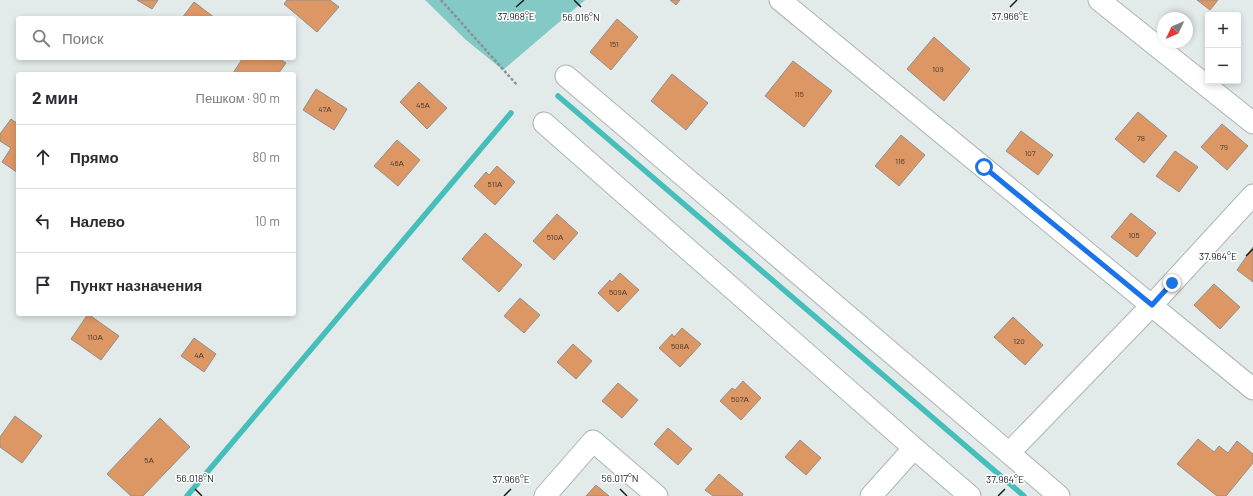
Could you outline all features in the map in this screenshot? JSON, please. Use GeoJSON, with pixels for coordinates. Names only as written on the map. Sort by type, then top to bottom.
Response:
{"type":"FeatureCollection","features":[{"type":"Feature","properties":{"kind":"lane"},"geometry":{"type":"LineString","coordinates":[[780,0],[1253,389]]}},
{"type":"Feature","properties":{"kind":"lane"},"geometry":{"type":"LineString","coordinates":[[1099,0],[1253,122]]}},
{"type":"Feature","properties":{"kind":"lane"},"geometry":{"type":"LineString","coordinates":[[566,76],[1059,496]]}},
{"type":"Feature","properties":{"kind":"lane"},"geometry":{"type":"LineString","coordinates":[[544,123],[970,496]]}},
{"type":"Feature","properties":{"kind":"lane"},"geometry":{"type":"LineString","coordinates":[[1009,453],[1152,305],[1253,195]]}},
{"type":"Feature","properties":{"kind":"lane"},"geometry":{"type":"LineString","coordinates":[[545,496],[593,441],[657,496]]}},
{"type":"Feature","properties":{"kind":"lane"},"geometry":{"type":"LineString","coordinates":[[872,496],[914,448]]}},
{"type":"Feature","properties":{"kind":"path"},"geometry":{"type":"LineString","coordinates":[[441,0],[517,85]]}},
{"type":"Feature","properties":{"kind":"shaded area"},"geometry":{"type":"Polygon","coordinates":[[[425,0],[585,0],[503,70],[466,40],[425,0]]]}},
{"type":"Feature","properties":{"kind":"building"},"geometry":{"type":"Polygon","coordinates":[[[137,0],[158,0],[152,9],[137,0]]]}},
{"type":"Feature","properties":{"kind":"building"},"geometry":{"type":"Polygon","coordinates":[[[287,0],[330,0],[339,7],[317,32],[284,4],[287,0]]]}},
{"type":"Feature","properties":{"kind":"building"},"geometry":{"type":"Polygon","coordinates":[[[670,0],[680,0],[676,5],[670,0]]]}},
{"type":"Feature","properties":{"kind":"building"},"geometry":{"type":"Polygon","coordinates":[[[1197,0],[1218,0],[1210,10],[1197,0]]]}},
{"type":"Feature","properties":{"kind":"building"},"geometry":{"type":"Polygon","coordinates":[[[194,2],[212,16],[184,16],[194,2]]]}},
{"type":"Feature","properties":{"kind":"building"},"geometry":{"type":"Polygon","coordinates":[[[617,19],[638,37],[611,70],[590,52],[617,19]]]}},
{"type":"Feature","properties":{"kind":"building"},"geometry":{"type":"Polygon","coordinates":[[[934,37],[970,69],[944,101],[907,69],[934,37]]]}},
{"type":"Feature","properties":{"kind":"building"},"geometry":{"type":"Polygon","coordinates":[[[242,60],[281,60],[286,63],[279,72],[234,72],[242,60]]]}},
{"type":"Feature","properties":{"kind":"building"},"geometry":{"type":"Polygon","coordinates":[[[793,61],[832,91],[804,127],[765,96],[793,61]]]}},
{"type":"Feature","properties":{"kind":"building"},"geometry":{"type":"Polygon","coordinates":[[[672,74],[708,103],[686,130],[651,101],[672,74]]]}},
{"type":"Feature","properties":{"kind":"building"},"geometry":{"type":"Polygon","coordinates":[[[419,82],[447,108],[427,129],[400,102],[419,82]]]}},
{"type":"Feature","properties":{"kind":"building"},"geometry":{"type":"Polygon","coordinates":[[[316,89],[347,109],[334,130],[303,110],[316,89]]]}},
{"type":"Feature","properties":{"kind":"building"},"geometry":{"type":"Polygon","coordinates":[[[1138,112],[1167,136],[1144,163],[1115,139],[1138,112]]]}},
{"type":"Feature","properties":{"kind":"building"},"geometry":{"type":"Polygon","coordinates":[[[11,119],[16,123],[16,172],[2,162],[11,148],[0,141],[0,134],[11,119]]]}},
{"type":"Feature","properties":{"kind":"building"},"geometry":{"type":"Polygon","coordinates":[[[1222,124],[1248,146],[1227,170],[1201,147],[1222,124]]]}},
{"type":"Feature","properties":{"kind":"building"},"geometry":{"type":"Polygon","coordinates":[[[1021,131],[1053,155],[1038,175],[1006,151],[1021,131]]]}},
{"type":"Feature","properties":{"kind":"building"},"geometry":{"type":"Polygon","coordinates":[[[901,135],[925,155],[899,186],[875,166],[901,135]]]}},
{"type":"Feature","properties":{"kind":"building"},"geometry":{"type":"Polygon","coordinates":[[[397,140],[420,160],[398,186],[374,166],[397,140]]]}},
{"type":"Feature","properties":{"kind":"building"},"geometry":{"type":"Polygon","coordinates":[[[1175,151],[1198,167],[1179,192],[1156,176],[1175,151]]]}},
{"type":"Feature","properties":{"kind":"building"},"geometry":{"type":"Polygon","coordinates":[[[497,166],[515,182],[495,205],[474,186],[486,172],[489,175],[497,166]]]}},
{"type":"Feature","properties":{"kind":"building"},"geometry":{"type":"Polygon","coordinates":[[[1131,213],[1156,233],[1137,257],[1111,237],[1131,213]]]}},
{"type":"Feature","properties":{"kind":"building"},"geometry":{"type":"Polygon","coordinates":[[[557,214],[578,233],[554,260],[533,241],[557,214]]]}},
{"type":"Feature","properties":{"kind":"building"},"geometry":{"type":"Polygon","coordinates":[[[485,233],[522,265],[499,292],[462,259],[485,233]]]}},
{"type":"Feature","properties":{"kind":"building"},"geometry":{"type":"Polygon","coordinates":[[[1253,247],[1253,282],[1237,270],[1253,247]]]}},
{"type":"Feature","properties":{"kind":"building"},"geometry":{"type":"Polygon","coordinates":[[[620,273],[639,290],[618,312],[598,293],[610,280],[612,282],[620,273]]]}},
{"type":"Feature","properties":{"kind":"building"},"geometry":{"type":"Polygon","coordinates":[[[1214,284],[1240,307],[1220,329],[1194,305],[1214,284]]]}},
{"type":"Feature","properties":{"kind":"building"},"geometry":{"type":"Polygon","coordinates":[[[520,298],[540,315],[524,333],[504,316],[520,298]]]}},
{"type":"Feature","properties":{"kind":"building"},"geometry":{"type":"Polygon","coordinates":[[[87,316],[91,316],[119,336],[101,360],[71,339],[87,316]]]}},
{"type":"Feature","properties":{"kind":"building"},"geometry":{"type":"Polygon","coordinates":[[[1013,317],[1043,345],[1025,365],[994,337],[1013,317]]]}},
{"type":"Feature","properties":{"kind":"building"},"geometry":{"type":"Polygon","coordinates":[[[682,328],[701,344],[680,367],[659,348],[672,334],[674,337],[682,328]]]}},
{"type":"Feature","properties":{"kind":"building"},"geometry":{"type":"Polygon","coordinates":[[[194,338],[216,354],[204,372],[181,356],[194,338]]]}},
{"type":"Feature","properties":{"kind":"building"},"geometry":{"type":"Polygon","coordinates":[[[573,344],[592,361],[576,379],[557,362],[573,344]]]}},
{"type":"Feature","properties":{"kind":"building"},"geometry":{"type":"Polygon","coordinates":[[[743,381],[761,398],[741,420],[720,401],[732,388],[735,390],[743,381]]]}},
{"type":"Feature","properties":{"kind":"building"},"geometry":{"type":"Polygon","coordinates":[[[618,383],[638,400],[622,418],[602,401],[618,383]]]}},
{"type":"Feature","properties":{"kind":"building"},"geometry":{"type":"Polygon","coordinates":[[[15,416],[42,436],[22,463],[0,447],[0,437],[15,416]]]}},
{"type":"Feature","properties":{"kind":"building"},"geometry":{"type":"Polygon","coordinates":[[[160,418],[190,447],[143,496],[131,496],[107,474],[160,418]]]}},
{"type":"Feature","properties":{"kind":"building"},"geometry":{"type":"Polygon","coordinates":[[[668,428],[692,449],[678,465],[654,444],[668,428]]]}},
{"type":"Feature","properties":{"kind":"building"},"geometry":{"type":"Polygon","coordinates":[[[1198,439],[1214,452],[1219,446],[1228,453],[1237,441],[1253,454],[1253,463],[1226,496],[1217,496],[1177,464],[1198,439]]]}},
{"type":"Feature","properties":{"kind":"building"},"geometry":{"type":"Polygon","coordinates":[[[800,440],[821,458],[806,475],[785,457],[800,440]]]}},
{"type":"Feature","properties":{"kind":"building"},"geometry":{"type":"Polygon","coordinates":[[[719,474],[743,494],[742,496],[713,496],[705,490],[719,474]]]}},
{"type":"Feature","properties":{"kind":"building"},"geometry":{"type":"Polygon","coordinates":[[[596,485],[609,496],[586,496],[596,485]]]}},
{"type":"Feature","properties":{"kind":"waterway"},"geometry":{"type":"LineString","coordinates":[[558,96],[1024,496]]}},
{"type":"Feature","properties":{"kind":"waterway"},"geometry":{"type":"LineString","coordinates":[[187,496],[511,113]]}},
{"type":"Feature","properties":{"kind":"route"},"geometry":{"type":"LineString","coordinates":[[984,167],[1152,305],[1172,283]]}}]}
